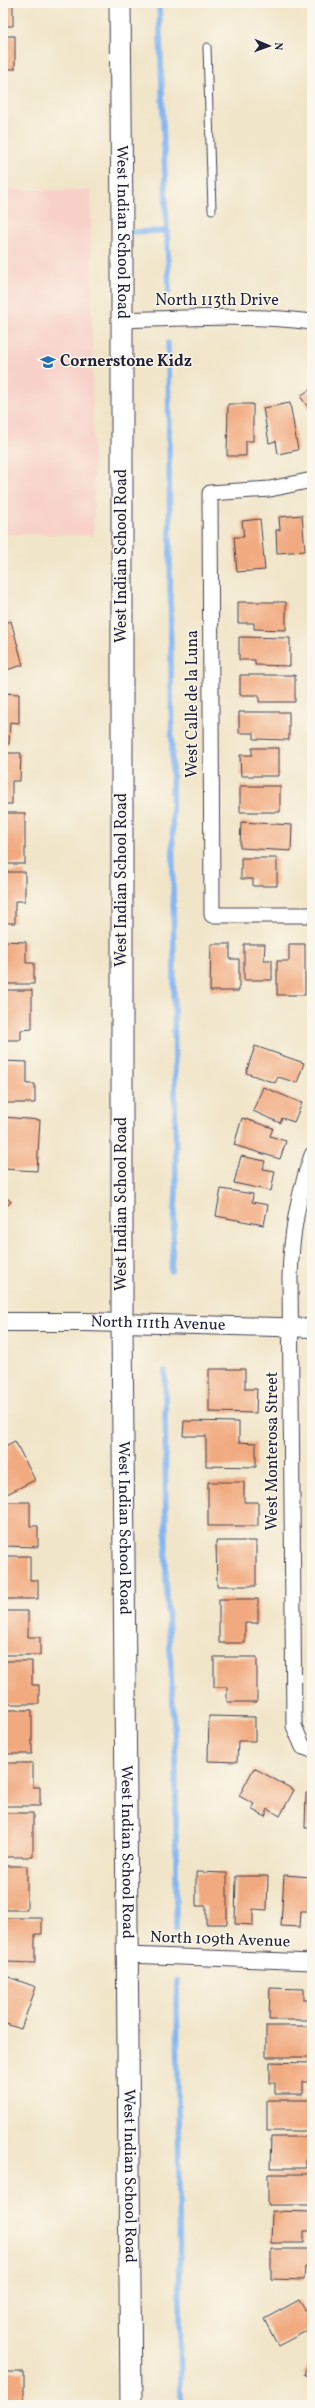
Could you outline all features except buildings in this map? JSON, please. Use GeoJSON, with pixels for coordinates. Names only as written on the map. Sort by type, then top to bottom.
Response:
{"type":"FeatureCollection","features":[{"type":"Feature","properties":{"kind":"main road","name":"West Indian School Road"},"geometry":{"type":"LineString","coordinates":[[120,3],[122,320],[122,1322],[131,2405]]}},
{"type":"Feature","properties":{"kind":"street","name":"North 113th Drive"},"geometry":{"type":"LineString","coordinates":[[122,320],[217,317],[280,318],[312,322]]}},
{"type":"Feature","properties":{"kind":"street","name":"West Calle de la Luna"},"geometry":{"type":"LineString","coordinates":[[312,480],[270,489],[210,492],[212,916],[312,916]]}},
{"type":"Feature","properties":{"kind":"street","name":"West Monterosa Street"},"geometry":{"type":"LineString","coordinates":[[307,1748],[294,1726],[290,1327],[291,1253],[294,1227],[304,1176],[312,1155]]}},
{"type":"Feature","properties":{"kind":"street","name":"North 111th Avenue"},"geometry":{"type":"LineString","coordinates":[[3,1322],[122,1322],[312,1328]]}},
{"type":"Feature","properties":{"kind":"street","name":"North 109th Avenue"},"geometry":{"type":"LineString","coordinates":[[127,1955],[312,1962]]}},
{"type":"Feature","properties":{"kind":"lane"},"geometry":{"type":"LineString","coordinates":[[207,47],[212,210]]}},
{"type":"Feature","properties":{"kind":"shaded area","name":"Cornerstone Kidz"},"geometry":{"type":"Polygon","coordinates":[[[3,190],[91,190],[94,535],[3,534],[3,190]]]}},
{"type":"Feature","properties":{"kind":"waterway"},"geometry":{"type":"LineString","coordinates":[[159,3],[169,292]]}},
{"type":"Feature","properties":{"kind":"waterway"},"geometry":{"type":"LineString","coordinates":[[127,232],[167,231]]}},
{"type":"Feature","properties":{"kind":"waterway"},"geometry":{"type":"LineString","coordinates":[[168,343],[176,1193],[171,1271]]}},
{"type":"Feature","properties":{"kind":"waterway"},"geometry":{"type":"LineString","coordinates":[[165,1371],[166,1576],[176,1763],[176,1930]]}},
{"type":"Feature","properties":{"kind":"waterway"},"geometry":{"type":"LineString","coordinates":[[177,1981],[181,2405]]}},
{"type":"Feature","properties":{"kind":"place","name":"Cornerstone Kidz"},"geometry":{"type":"Point","coordinates":[48,362]}}]}
